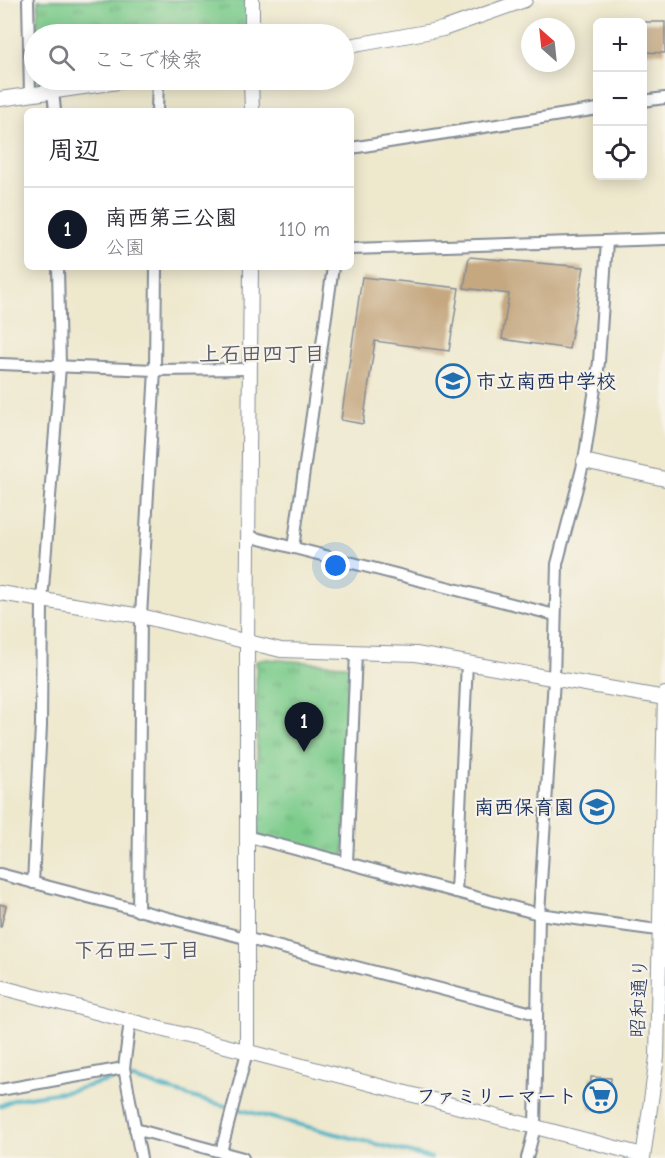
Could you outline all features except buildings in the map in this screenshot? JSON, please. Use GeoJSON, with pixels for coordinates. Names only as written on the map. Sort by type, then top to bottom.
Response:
{"type":"FeatureCollection","features":[{"type":"Feature","properties":{"kind":"street"},"geometry":{"type":"LineString","coordinates":[[28,0],[29,24]]}},
{"type":"Feature","properties":{"kind":"street"},"geometry":{"type":"LineString","coordinates":[[252,0],[252,24]]}},
{"type":"Feature","properties":{"kind":"street"},"geometry":{"type":"LineString","coordinates":[[354,45],[443,29],[525,0]]}},
{"type":"Feature","properties":{"kind":"street"},"geometry":{"type":"LineString","coordinates":[[30,90],[30,95]]}},
{"type":"Feature","properties":{"kind":"street"},"geometry":{"type":"LineString","coordinates":[[0,99],[60,90]]}},
{"type":"Feature","properties":{"kind":"street"},"geometry":{"type":"LineString","coordinates":[[157,108],[158,90]]}},
{"type":"Feature","properties":{"kind":"street"},"geometry":{"type":"LineString","coordinates":[[252,90],[252,108]]}},
{"type":"Feature","properties":{"kind":"street"},"geometry":{"type":"LineString","coordinates":[[53,91],[55,108]]}},
{"type":"Feature","properties":{"kind":"street"},"geometry":{"type":"LineString","coordinates":[[647,100],[665,98]]}},
{"type":"Feature","properties":{"kind":"street"},"geometry":{"type":"LineString","coordinates":[[354,148],[593,110]]}},
{"type":"Feature","properties":{"kind":"street"},"geometry":{"type":"LineString","coordinates":[[354,249],[665,239]]}},
{"type":"Feature","properties":{"kind":"street"},"geometry":{"type":"LineString","coordinates":[[526,1158],[535,1127],[539,914],[554,679],[557,564],[584,461],[599,362],[607,241]]}},
{"type":"Feature","properties":{"kind":"street"},"geometry":{"type":"LineString","coordinates":[[33,884],[41,726],[42,601],[60,366],[58,270]]}},
{"type":"Feature","properties":{"kind":"street"},"geometry":{"type":"LineString","coordinates":[[138,911],[141,616],[155,370],[156,270]]}},
{"type":"Feature","properties":{"kind":"street"},"geometry":{"type":"LineString","coordinates":[[221,1152],[247,1052],[245,939],[251,270]]}},
{"type":"Feature","properties":{"kind":"street"},"geometry":{"type":"LineString","coordinates":[[293,548],[333,270]]}},
{"type":"Feature","properties":{"kind":"street"},"geometry":{"type":"LineString","coordinates":[[0,364],[155,370],[250,369]]}},
{"type":"Feature","properties":{"kind":"street"},"geometry":{"type":"LineString","coordinates":[[584,461],[665,479]]}},
{"type":"Feature","properties":{"kind":"street"},"geometry":{"type":"LineString","coordinates":[[248,536],[555,615]]}},
{"type":"Feature","properties":{"kind":"street"},"geometry":{"type":"LineString","coordinates":[[0,592],[42,601],[141,616],[281,650],[416,654],[665,697]]}},
{"type":"Feature","properties":{"kind":"street"},"geometry":{"type":"LineString","coordinates":[[347,863],[356,653]]}},
{"type":"Feature","properties":{"kind":"street"},"geometry":{"type":"LineString","coordinates":[[456,892],[467,663]]}},
{"type":"Feature","properties":{"kind":"street","name":"昭和通り"},"geometry":{"type":"LineString","coordinates":[[643,1156],[657,1057],[663,931],[665,697]]}},
{"type":"Feature","properties":{"kind":"street"},"geometry":{"type":"LineString","coordinates":[[246,836],[539,914],[663,931]]}},
{"type":"Feature","properties":{"kind":"street"},"geometry":{"type":"LineString","coordinates":[[0,874],[536,1014]]}},
{"type":"Feature","properties":{"kind":"street"},"geometry":{"type":"LineString","coordinates":[[0,987],[643,1156]]}},
{"type":"Feature","properties":{"kind":"street"},"geometry":{"type":"LineString","coordinates":[[130,1021],[125,1069],[141,1158]]}},
{"type":"Feature","properties":{"kind":"street"},"geometry":{"type":"LineString","coordinates":[[0,1090],[125,1069]]}},
{"type":"Feature","properties":{"kind":"street"},"geometry":{"type":"LineString","coordinates":[[135,1129],[243,1158]]}},
{"type":"Feature","properties":{"kind":"green space"},"geometry":{"type":"Polygon","coordinates":[[[38,0],[249,0],[249,24],[37,24],[38,0]]]}},
{"type":"Feature","properties":{"kind":"green space"},"geometry":{"type":"Polygon","coordinates":[[[267,659],[354,666],[344,859],[258,837],[256,661],[267,659]]]}},
{"type":"Feature","properties":{"kind":"waterway"},"geometry":{"type":"LineString","coordinates":[[0,1106],[15,1099],[69,1091],[119,1078],[134,1079],[202,1100],[431,1158]]}},
{"type":"Feature","properties":{"kind":"place","name":"市立南西中学校"},"geometry":{"type":"Point","coordinates":[453,381]}},
{"type":"Feature","properties":{"kind":"place","name":"南西第三公園"},"geometry":{"type":"Point","coordinates":[304,752]}},
{"type":"Feature","properties":{"kind":"place","name":"南西保育園"},"geometry":{"type":"Point","coordinates":[597,807]}},
{"type":"Feature","properties":{"kind":"place","name":"ファミリーマート"},"geometry":{"type":"Point","coordinates":[600,1096]}},
{"type":"Feature","properties":{"kind":"district","name":"上石田四丁目"},"geometry":{"type":"Point","coordinates":[262,354]}},
{"type":"Feature","properties":{"kind":"district","name":"下石田二丁目"},"geometry":{"type":"Point","coordinates":[137,950]}}]}
